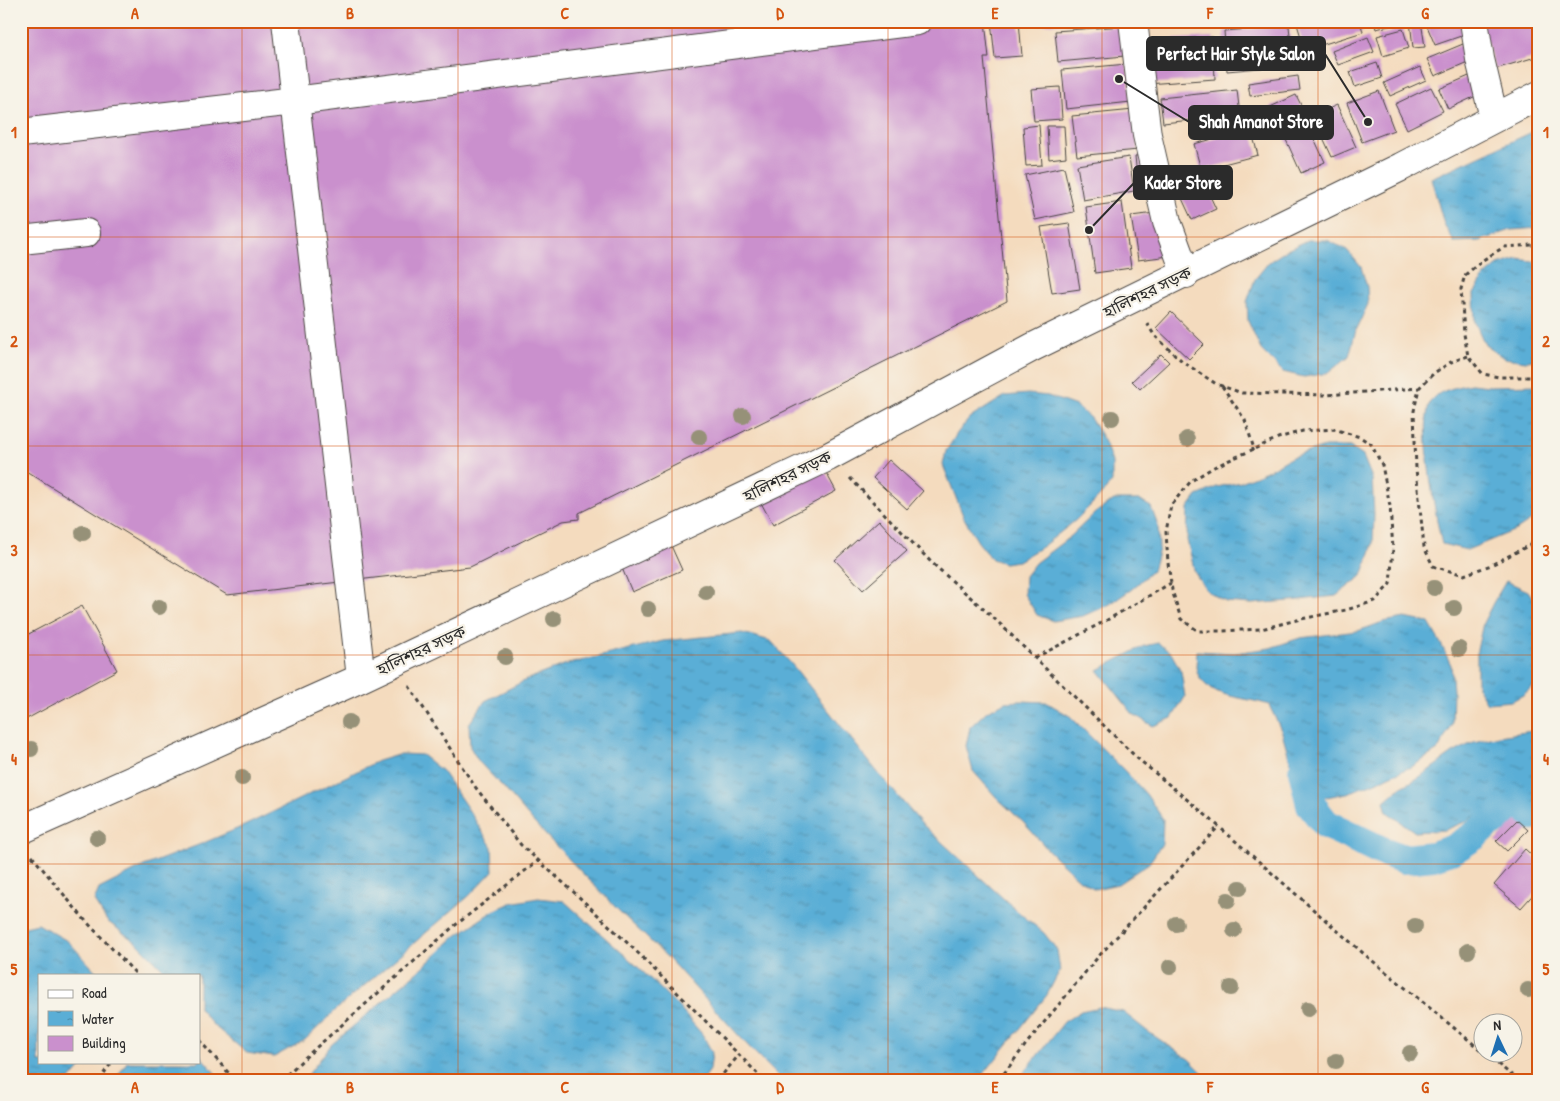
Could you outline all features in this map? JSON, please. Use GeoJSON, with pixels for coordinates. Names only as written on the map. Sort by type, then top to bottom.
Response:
{"type":"FeatureCollection","features":[{"type":"Feature","properties":{"kind":"street"},"geometry":{"type":"LineString","coordinates":[[286,21],[361,678]]}},
{"type":"Feature","properties":{"kind":"street"},"geometry":{"type":"LineString","coordinates":[[21,133],[295,101],[917,21]]}},
{"type":"Feature","properties":{"kind":"street"},"geometry":{"type":"LineString","coordinates":[[1133,21],[1147,135],[1167,222],[1186,274]]}},
{"type":"Feature","properties":{"kind":"street"},"geometry":{"type":"LineString","coordinates":[[1474,21],[1480,59],[1494,118]]}},
{"type":"Feature","properties":{"kind":"street","name":"হালিশহর সড়ক"},"geometry":{"type":"LineString","coordinates":[[21,830],[361,678],[828,457],[1033,347],[1401,168],[1539,95]]}},
{"type":"Feature","properties":{"kind":"street"},"geometry":{"type":"LineString","coordinates":[[21,240],[86,233]]}},
{"type":"Feature","properties":{"kind":"path"},"geometry":{"type":"LineString","coordinates":[[1539,248],[1533,245],[1504,247],[1482,260],[1465,275],[1461,289],[1464,334],[1468,356],[1483,374],[1499,377],[1539,377]]}},
{"type":"Feature","properties":{"kind":"path"},"geometry":{"type":"LineString","coordinates":[[1134,298],[1154,336],[1182,361],[1222,386],[1242,393],[1326,395],[1419,388]]}},
{"type":"Feature","properties":{"kind":"path"},"geometry":{"type":"LineString","coordinates":[[1468,356],[1451,362],[1434,373],[1419,388],[1414,411],[1416,469],[1424,547],[1433,566],[1464,575],[1491,565],[1539,540]]}},
{"type":"Feature","properties":{"kind":"path"},"geometry":{"type":"LineString","coordinates":[[1222,386],[1245,420],[1254,449]]}},
{"type":"Feature","properties":{"kind":"path"},"geometry":{"type":"LineString","coordinates":[[1334,429],[1360,436],[1371,444],[1382,465],[1390,506],[1394,549],[1390,584],[1375,601],[1346,610],[1262,629],[1198,631],[1181,619],[1171,583],[1166,532],[1171,505],[1191,481],[1214,467],[1254,449],[1278,438],[1303,431],[1334,429]]}},
{"type":"Feature","properties":{"kind":"path"},"geometry":{"type":"LineString","coordinates":[[828,457],[931,562],[1035,658],[1137,758],[1219,826],[1363,953],[1472,1042]]}},
{"type":"Feature","properties":{"kind":"path"},"geometry":{"type":"LineString","coordinates":[[1035,658],[1171,583]]}},
{"type":"Feature","properties":{"kind":"path"},"geometry":{"type":"LineString","coordinates":[[394,662],[476,788],[522,845],[639,954],[764,1080]]}},
{"type":"Feature","properties":{"kind":"path"},"geometry":{"type":"LineString","coordinates":[[1000,1080],[1027,1043],[1098,957],[1219,826]]}},
{"type":"Feature","properties":{"kind":"path"},"geometry":{"type":"LineString","coordinates":[[32,855],[84,920],[136,974]]}},
{"type":"Feature","properties":{"kind":"path"},"geometry":{"type":"LineString","coordinates":[[281,1080],[454,926],[539,860]]}},
{"type":"Feature","properties":{"kind":"path"},"geometry":{"type":"LineString","coordinates":[[200,1041],[235,1080]]}},
{"type":"Feature","properties":{"kind":"path"},"geometry":{"type":"LineString","coordinates":[[718,1080],[740,1055]]}},
{"type":"Feature","properties":{"kind":"path"},"geometry":{"type":"LineString","coordinates":[[99,1080],[111,1064]]}},
{"type":"Feature","properties":{"kind":"path"},"geometry":{"type":"LineString","coordinates":[[1499,1064],[1518,1080]]}},
{"type":"Feature","properties":{"kind":"water"},"geometry":{"type":"Polygon","coordinates":[[[1539,129],[1539,228],[1511,230],[1479,241],[1454,242],[1444,224],[1431,178],[1539,129]]]}},
{"type":"Feature","properties":{"kind":"water"},"geometry":{"type":"Polygon","coordinates":[[[1308,240],[1327,240],[1347,250],[1361,267],[1367,287],[1368,304],[1356,330],[1349,356],[1328,373],[1304,377],[1283,372],[1261,350],[1248,321],[1247,302],[1255,279],[1269,262],[1287,250],[1308,240]]]}},
{"type":"Feature","properties":{"kind":"water"},"geometry":{"type":"Polygon","coordinates":[[[1518,259],[1539,262],[1539,359],[1526,361],[1504,358],[1485,345],[1475,322],[1474,294],[1485,276],[1498,265],[1518,259]]]}},
{"type":"Feature","properties":{"kind":"water"},"geometry":{"type":"Polygon","coordinates":[[[1471,384],[1489,386],[1539,385],[1539,515],[1518,529],[1467,550],[1442,544],[1429,469],[1426,426],[1428,409],[1432,399],[1445,391],[1471,384]]]}},
{"type":"Feature","properties":{"kind":"water"},"geometry":{"type":"Polygon","coordinates":[[[1028,394],[1048,396],[1076,406],[1090,418],[1104,440],[1112,462],[1112,482],[1076,520],[1043,546],[1018,561],[1004,563],[992,559],[978,542],[964,518],[943,465],[946,451],[970,418],[1005,396],[1028,394]]]}},
{"type":"Feature","properties":{"kind":"water"},"geometry":{"type":"Polygon","coordinates":[[[1325,447],[1350,447],[1363,456],[1372,478],[1373,544],[1362,576],[1336,596],[1290,601],[1251,604],[1226,602],[1207,591],[1195,573],[1187,540],[1188,508],[1197,496],[1217,487],[1241,482],[1269,470],[1292,457],[1325,447]]]}},
{"type":"Feature","properties":{"kind":"water"},"geometry":{"type":"Polygon","coordinates":[[[1114,500],[1139,500],[1151,507],[1158,526],[1159,549],[1153,570],[1132,589],[1110,604],[1083,616],[1053,621],[1037,615],[1024,594],[1025,576],[1035,563],[1071,536],[1095,513],[1114,500]]]}},
{"type":"Feature","properties":{"kind":"water"},"geometry":{"type":"Polygon","coordinates":[[[1506,581],[1528,591],[1539,608],[1539,681],[1523,695],[1512,701],[1487,703],[1477,687],[1477,650],[1483,623],[1506,581]]]}},
{"type":"Feature","properties":{"kind":"water"},"geometry":{"type":"Polygon","coordinates":[[[1405,618],[1429,623],[1451,665],[1453,691],[1452,724],[1438,750],[1413,766],[1347,793],[1316,799],[1297,786],[1282,732],[1269,705],[1215,691],[1206,685],[1196,667],[1197,651],[1234,653],[1270,648],[1300,638],[1358,631],[1383,622],[1405,618]]]}},
{"type":"Feature","properties":{"kind":"water"},"geometry":{"type":"Polygon","coordinates":[[[742,633],[771,641],[921,823],[1016,910],[1044,933],[1057,950],[1060,970],[1047,995],[979,1080],[782,1080],[668,958],[619,911],[536,825],[479,762],[470,747],[469,724],[485,701],[526,680],[564,665],[663,641],[742,633]]]}},
{"type":"Feature","properties":{"kind":"water"},"geometry":{"type":"Polygon","coordinates":[[[1158,643],[1171,653],[1181,671],[1185,697],[1172,718],[1153,726],[1133,714],[1098,670],[1144,646],[1158,643]]]}},
{"type":"Feature","properties":{"kind":"water"},"geometry":{"type":"Polygon","coordinates":[[[1006,702],[1046,702],[1070,716],[1146,794],[1163,819],[1162,844],[1149,863],[1118,884],[1095,889],[1080,880],[997,798],[973,771],[966,746],[970,727],[987,711],[1006,702]]]}},
{"type":"Feature","properties":{"kind":"water"},"geometry":{"type":"Polygon","coordinates":[[[1539,730],[1539,800],[1485,809],[1467,821],[1445,830],[1415,832],[1387,812],[1384,801],[1398,789],[1418,778],[1453,753],[1474,742],[1539,730]]]}},
{"type":"Feature","properties":{"kind":"water"},"geometry":{"type":"Polygon","coordinates":[[[401,754],[422,755],[442,771],[492,847],[493,871],[469,896],[337,1009],[305,1040],[274,1057],[247,1053],[213,1025],[200,1009],[200,974],[168,974],[137,943],[107,921],[94,901],[99,889],[144,866],[244,826],[378,761],[401,754]]]}},
{"type":"Feature","properties":{"kind":"water"},"geometry":{"type":"Polygon","coordinates":[[[538,898],[564,901],[674,1002],[702,1034],[712,1052],[710,1070],[703,1080],[304,1080],[331,1045],[423,967],[456,936],[493,911],[511,903],[538,898]]]}},
{"type":"Feature","properties":{"kind":"water"},"geometry":{"type":"Polygon","coordinates":[[[38,924],[69,942],[98,974],[38,974],[38,1064],[83,1064],[70,1080],[21,1080],[21,928],[38,924]]]}},
{"type":"Feature","properties":{"kind":"water"},"geometry":{"type":"Polygon","coordinates":[[[1100,1007],[1123,1012],[1190,1060],[1210,1080],[1018,1080],[1064,1022],[1081,1011],[1100,1007]]]}},
{"type":"Feature","properties":{"kind":"water"},"geometry":{"type":"Polygon","coordinates":[[[200,1055],[221,1080],[115,1080],[126,1064],[200,1064],[200,1055]]]}},
{"type":"Feature","properties":{"kind":"building"},"geometry":{"type":"Polygon","coordinates":[[[21,21],[985,21],[989,58],[984,58],[1007,301],[579,513],[579,519],[563,521],[470,567],[227,595],[21,468],[21,21]]]}},
{"type":"Feature","properties":{"kind":"building"},"geometry":{"type":"Polygon","coordinates":[[[991,21],[1019,21],[1022,56],[995,58],[991,21]]]}},
{"type":"Feature","properties":{"kind":"building"},"geometry":{"type":"Polygon","coordinates":[[[1037,21],[1067,21],[1067,23],[1038,25],[1037,21]]]}},
{"type":"Feature","properties":{"kind":"building"},"geometry":{"type":"Polygon","coordinates":[[[1227,21],[1286,21],[1286,23],[1227,25],[1227,21]]]}},
{"type":"Feature","properties":{"kind":"building"},"geometry":{"type":"Polygon","coordinates":[[[1296,21],[1360,21],[1363,32],[1305,50],[1296,21]]]}},
{"type":"Feature","properties":{"kind":"building"},"geometry":{"type":"Polygon","coordinates":[[[1374,21],[1406,21],[1406,22],[1376,29],[1374,21]]]}},
{"type":"Feature","properties":{"kind":"building"},"geometry":{"type":"Polygon","coordinates":[[[1410,21],[1421,21],[1425,47],[1413,48],[1410,21]]]}},
{"type":"Feature","properties":{"kind":"building"},"geometry":{"type":"Polygon","coordinates":[[[1440,21],[1459,21],[1464,35],[1435,45],[1427,26],[1440,21]]]}},
{"type":"Feature","properties":{"kind":"building"},"geometry":{"type":"Polygon","coordinates":[[[1497,21],[1539,21],[1539,56],[1495,69],[1482,26],[1497,21]]]}},
{"type":"Feature","properties":{"kind":"building"},"geometry":{"type":"Polygon","coordinates":[[[1123,26],[1125,56],[1058,62],[1055,31],[1123,26]]]}},
{"type":"Feature","properties":{"kind":"building"},"geometry":{"type":"Polygon","coordinates":[[[1289,26],[1293,65],[1227,71],[1224,31],[1289,26]]]}},
{"type":"Feature","properties":{"kind":"building"},"geometry":{"type":"Polygon","coordinates":[[[1403,29],[1409,48],[1383,56],[1377,36],[1403,29]]]}},
{"type":"Feature","properties":{"kind":"building"},"geometry":{"type":"Polygon","coordinates":[[[1213,37],[1215,79],[1147,84],[1144,41],[1213,37]]]}},
{"type":"Feature","properties":{"kind":"building"},"geometry":{"type":"Polygon","coordinates":[[[1368,37],[1374,52],[1338,65],[1332,51],[1368,37]]]}},
{"type":"Feature","properties":{"kind":"building"},"geometry":{"type":"Polygon","coordinates":[[[1463,44],[1470,61],[1435,76],[1427,59],[1463,44]]]}},
{"type":"Feature","properties":{"kind":"building"},"geometry":{"type":"Polygon","coordinates":[[[1377,63],[1382,78],[1355,87],[1350,72],[1377,63]]]}},
{"type":"Feature","properties":{"kind":"building"},"geometry":{"type":"Polygon","coordinates":[[[1127,64],[1131,102],[1066,109],[1062,70],[1127,64]]]}},
{"type":"Feature","properties":{"kind":"building"},"geometry":{"type":"Polygon","coordinates":[[[1420,67],[1426,80],[1390,96],[1384,83],[1420,67]]]}},
{"type":"Feature","properties":{"kind":"building"},"geometry":{"type":"Polygon","coordinates":[[[1298,76],[1300,90],[1250,96],[1248,83],[1298,76]]]}},
{"type":"Feature","properties":{"kind":"building"},"geometry":{"type":"Polygon","coordinates":[[[1469,76],[1478,95],[1448,109],[1439,89],[1469,76]]]}},
{"type":"Feature","properties":{"kind":"building"},"geometry":{"type":"Polygon","coordinates":[[[1060,87],[1062,119],[1034,121],[1031,89],[1060,87]]]}},
{"type":"Feature","properties":{"kind":"building"},"geometry":{"type":"Polygon","coordinates":[[[1431,87],[1443,111],[1407,129],[1395,104],[1431,87]]]}},
{"type":"Feature","properties":{"kind":"building"},"geometry":{"type":"Polygon","coordinates":[[[1237,90],[1240,115],[1163,123],[1160,98],[1237,90]]]}},
{"type":"Feature","properties":{"kind":"building"},"geometry":{"type":"Polygon","coordinates":[[[1379,91],[1394,130],[1362,142],[1347,103],[1379,91]]]}},
{"type":"Feature","properties":{"kind":"building"},"geometry":{"type":"Polygon","coordinates":[[[1296,95],[1303,109],[1259,129],[1253,115],[1296,95]]]}},
{"type":"Feature","properties":{"kind":"building"},"geometry":{"type":"Polygon","coordinates":[[[1337,105],[1356,147],[1332,157],[1313,116],[1337,105]]]}},
{"type":"Feature","properties":{"kind":"building"},"geometry":{"type":"Polygon","coordinates":[[[1134,110],[1138,150],[1077,156],[1072,116],[1134,110]]]}},
{"type":"Feature","properties":{"kind":"building"},"geometry":{"type":"Polygon","coordinates":[[[1306,121],[1325,162],[1301,173],[1282,131],[1306,121]]]}},
{"type":"Feature","properties":{"kind":"building"},"geometry":{"type":"Polygon","coordinates":[[[1039,125],[1042,165],[1026,166],[1023,127],[1039,125]]]}},
{"type":"Feature","properties":{"kind":"building"},"geometry":{"type":"Polygon","coordinates":[[[1047,126],[1064,126],[1066,157],[1049,159],[1047,126]]]}},
{"type":"Feature","properties":{"kind":"building"},"geometry":{"type":"Polygon","coordinates":[[[1251,129],[1258,155],[1201,170],[1194,144],[1251,129]]]}},
{"type":"Feature","properties":{"kind":"building"},"geometry":{"type":"Polygon","coordinates":[[[1146,155],[1149,185],[1138,186],[1135,156],[1146,155]]]}},
{"type":"Feature","properties":{"kind":"building"},"geometry":{"type":"Polygon","coordinates":[[[1129,157],[1134,191],[1083,200],[1077,165],[1129,157]]]}},
{"type":"Feature","properties":{"kind":"building"},"geometry":{"type":"Polygon","coordinates":[[[1064,167],[1074,212],[1035,220],[1025,175],[1064,167]]]}},
{"type":"Feature","properties":{"kind":"building"},"geometry":{"type":"Polygon","coordinates":[[[1197,168],[1216,209],[1192,220],[1173,179],[1197,168]]]}},
{"type":"Feature","properties":{"kind":"building"},"geometry":{"type":"Polygon","coordinates":[[[1122,202],[1131,268],[1095,273],[1086,207],[1122,202]]]}},
{"type":"Feature","properties":{"kind":"building"},"geometry":{"type":"Polygon","coordinates":[[[1163,212],[1169,256],[1138,260],[1131,216],[1163,212]]]}},
{"type":"Feature","properties":{"kind":"building"},"geometry":{"type":"Polygon","coordinates":[[[1069,223],[1080,289],[1052,293],[1041,227],[1069,223]]]}},
{"type":"Feature","properties":{"kind":"building"},"geometry":{"type":"Polygon","coordinates":[[[1171,312],[1204,344],[1189,359],[1156,328],[1171,312]]]}},
{"type":"Feature","properties":{"kind":"building"},"geometry":{"type":"Polygon","coordinates":[[[1161,354],[1169,362],[1140,389],[1132,381],[1161,354]]]}},
{"type":"Feature","properties":{"kind":"building"},"geometry":{"type":"Polygon","coordinates":[[[889,460],[923,491],[907,509],[873,478],[889,460]]]}},
{"type":"Feature","properties":{"kind":"building"},"geometry":{"type":"Polygon","coordinates":[[[823,467],[836,491],[773,525],[760,501],[823,467]]]}},
{"type":"Feature","properties":{"kind":"building"},"geometry":{"type":"Polygon","coordinates":[[[879,520],[907,551],[863,590],[835,560],[879,520]]]}},
{"type":"Feature","properties":{"kind":"building"},"geometry":{"type":"Polygon","coordinates":[[[668,539],[682,570],[632,592],[619,561],[668,539]]]}},
{"type":"Feature","properties":{"kind":"building"},"geometry":{"type":"Polygon","coordinates":[[[82,606],[117,670],[21,722],[21,638],[82,606]]]}},
{"type":"Feature","properties":{"kind":"building"},"geometry":{"type":"Polygon","coordinates":[[[1517,820],[1528,830],[1507,851],[1496,841],[1517,820]]]}},
{"type":"Feature","properties":{"kind":"building"},"geometry":{"type":"Polygon","coordinates":[[[1525,849],[1539,862],[1539,888],[1521,908],[1494,885],[1525,849]]]}},
{"type":"Feature","properties":{"kind":"waterway"},"geometry":{"type":"LineString","coordinates":[[1303,771],[1311,805],[1326,824],[1382,851],[1404,859],[1433,856],[1454,849],[1489,823],[1509,815],[1539,816]]}},
{"type":"Feature","properties":{"kind":"place","name":"Shah Amanot Store"},"geometry":{"type":"Point","coordinates":[1119,79]}},
{"type":"Feature","properties":{"kind":"place","name":"Perfect Hair Style Salon"},"geometry":{"type":"Point","coordinates":[1368,122]}},
{"type":"Feature","properties":{"kind":"place","name":"Kader Store"},"geometry":{"type":"Point","coordinates":[1089,230]}}]}
